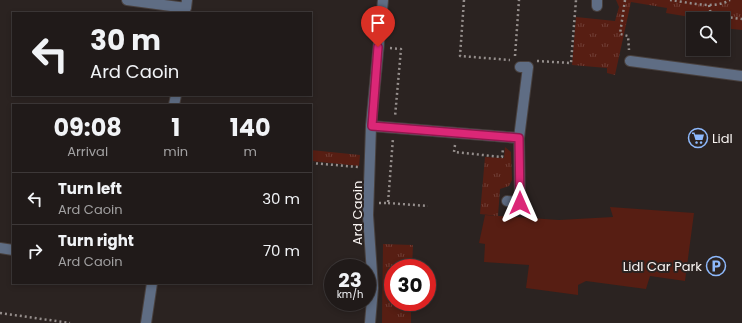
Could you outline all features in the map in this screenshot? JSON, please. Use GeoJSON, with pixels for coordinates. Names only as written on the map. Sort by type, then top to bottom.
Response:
{"type":"FeatureCollection","features":[{"type":"Feature","properties":{"kind":"street"},"geometry":{"type":"LineString","coordinates":[[127,0],[186,7]]}},
{"type":"Feature","properties":{"kind":"street","name":"Ard Caoin"},"geometry":{"type":"LineString","coordinates":[[370,323],[373,288],[369,202],[370,168],[378,47],[383,0]]}},
{"type":"Feature","properties":{"kind":"street"},"geometry":{"type":"LineString","coordinates":[[630,61],[742,76]]}},
{"type":"Feature","properties":{"kind":"street"},"geometry":{"type":"LineString","coordinates":[[507,201],[520,203],[519,138],[528,67],[520,67]]}},
{"type":"Feature","properties":{"kind":"street"},"geometry":{"type":"LineString","coordinates":[[372,126],[519,138]]}},
{"type":"Feature","properties":{"kind":"street"},"geometry":{"type":"LineString","coordinates":[[0,248],[12,250]]}},
{"type":"Feature","properties":{"kind":"street"},"geometry":{"type":"LineString","coordinates":[[146,323],[152,284]]}},
{"type":"Feature","properties":{"kind":"path"},"geometry":{"type":"LineString","coordinates":[[464,0],[460,56],[515,60],[519,0]]}},
{"type":"Feature","properties":{"kind":"path"},"geometry":{"type":"LineString","coordinates":[[536,61],[571,63],[576,0]]}},
{"type":"Feature","properties":{"kind":"path"},"geometry":{"type":"LineString","coordinates":[[625,0],[620,34],[628,36],[630,61]]}},
{"type":"Feature","properties":{"kind":"path"},"geometry":{"type":"LineString","coordinates":[[670,0],[709,5],[724,4],[730,0]]}},
{"type":"Feature","properties":{"kind":"path"},"geometry":{"type":"LineString","coordinates":[[709,5],[711,15],[742,19]]}},
{"type":"Feature","properties":{"kind":"path"},"geometry":{"type":"LineString","coordinates":[[378,47],[401,49],[388,203]]}},
{"type":"Feature","properties":{"kind":"path"},"geometry":{"type":"LineString","coordinates":[[456,139],[454,152],[502,157],[504,137]]}},
{"type":"Feature","properties":{"kind":"path"},"geometry":{"type":"LineString","coordinates":[[312,163],[370,168]]}},
{"type":"Feature","properties":{"kind":"path"},"geometry":{"type":"LineString","coordinates":[[369,202],[428,206]]}},
{"type":"Feature","properties":{"kind":"path"},"geometry":{"type":"LineString","coordinates":[[0,313],[70,323]]}},
{"type":"Feature","properties":{"kind":"green space"},"geometry":{"type":"Polygon","coordinates":[[[616,0],[742,0],[742,30],[730,29],[730,12],[686,12],[686,16],[666,13],[667,8],[631,2],[615,75],[607,73],[607,68],[572,65],[576,17],[615,21],[619,7],[616,0]]]}},
{"type":"Feature","properties":{"kind":"green space"},"geometry":{"type":"Polygon","coordinates":[[[505,147],[511,152],[512,180],[509,186],[500,189],[498,216],[480,214],[485,157],[504,158],[505,147]]]}},
{"type":"Feature","properties":{"kind":"green space"},"geometry":{"type":"Polygon","coordinates":[[[312,150],[360,155],[359,166],[312,161],[312,150]]]}},
{"type":"Feature","properties":{"kind":"green space"},"geometry":{"type":"Polygon","coordinates":[[[610,207],[694,213],[685,281],[650,276],[646,289],[586,281],[578,285],[578,295],[526,288],[529,265],[484,262],[485,244],[479,243],[485,215],[559,220],[613,217],[610,207]]]}},
{"type":"Feature","properties":{"kind":"green space"},"geometry":{"type":"Polygon","coordinates":[[[383,244],[413,245],[412,259],[384,259],[384,311],[411,311],[411,323],[382,323],[383,244]]]}},
{"type":"Feature","properties":{"kind":"place","name":"Lidl"},"geometry":{"type":"Point","coordinates":[698,138]}},
{"type":"Feature","properties":{"kind":"place","name":"Lidl Car Park"},"geometry":{"type":"Point","coordinates":[716,266]}},
{"type":"Feature","properties":{"kind":"route"},"geometry":{"type":"LineString","coordinates":[[378,47],[372,126],[519,138],[520,203]]}}]}
